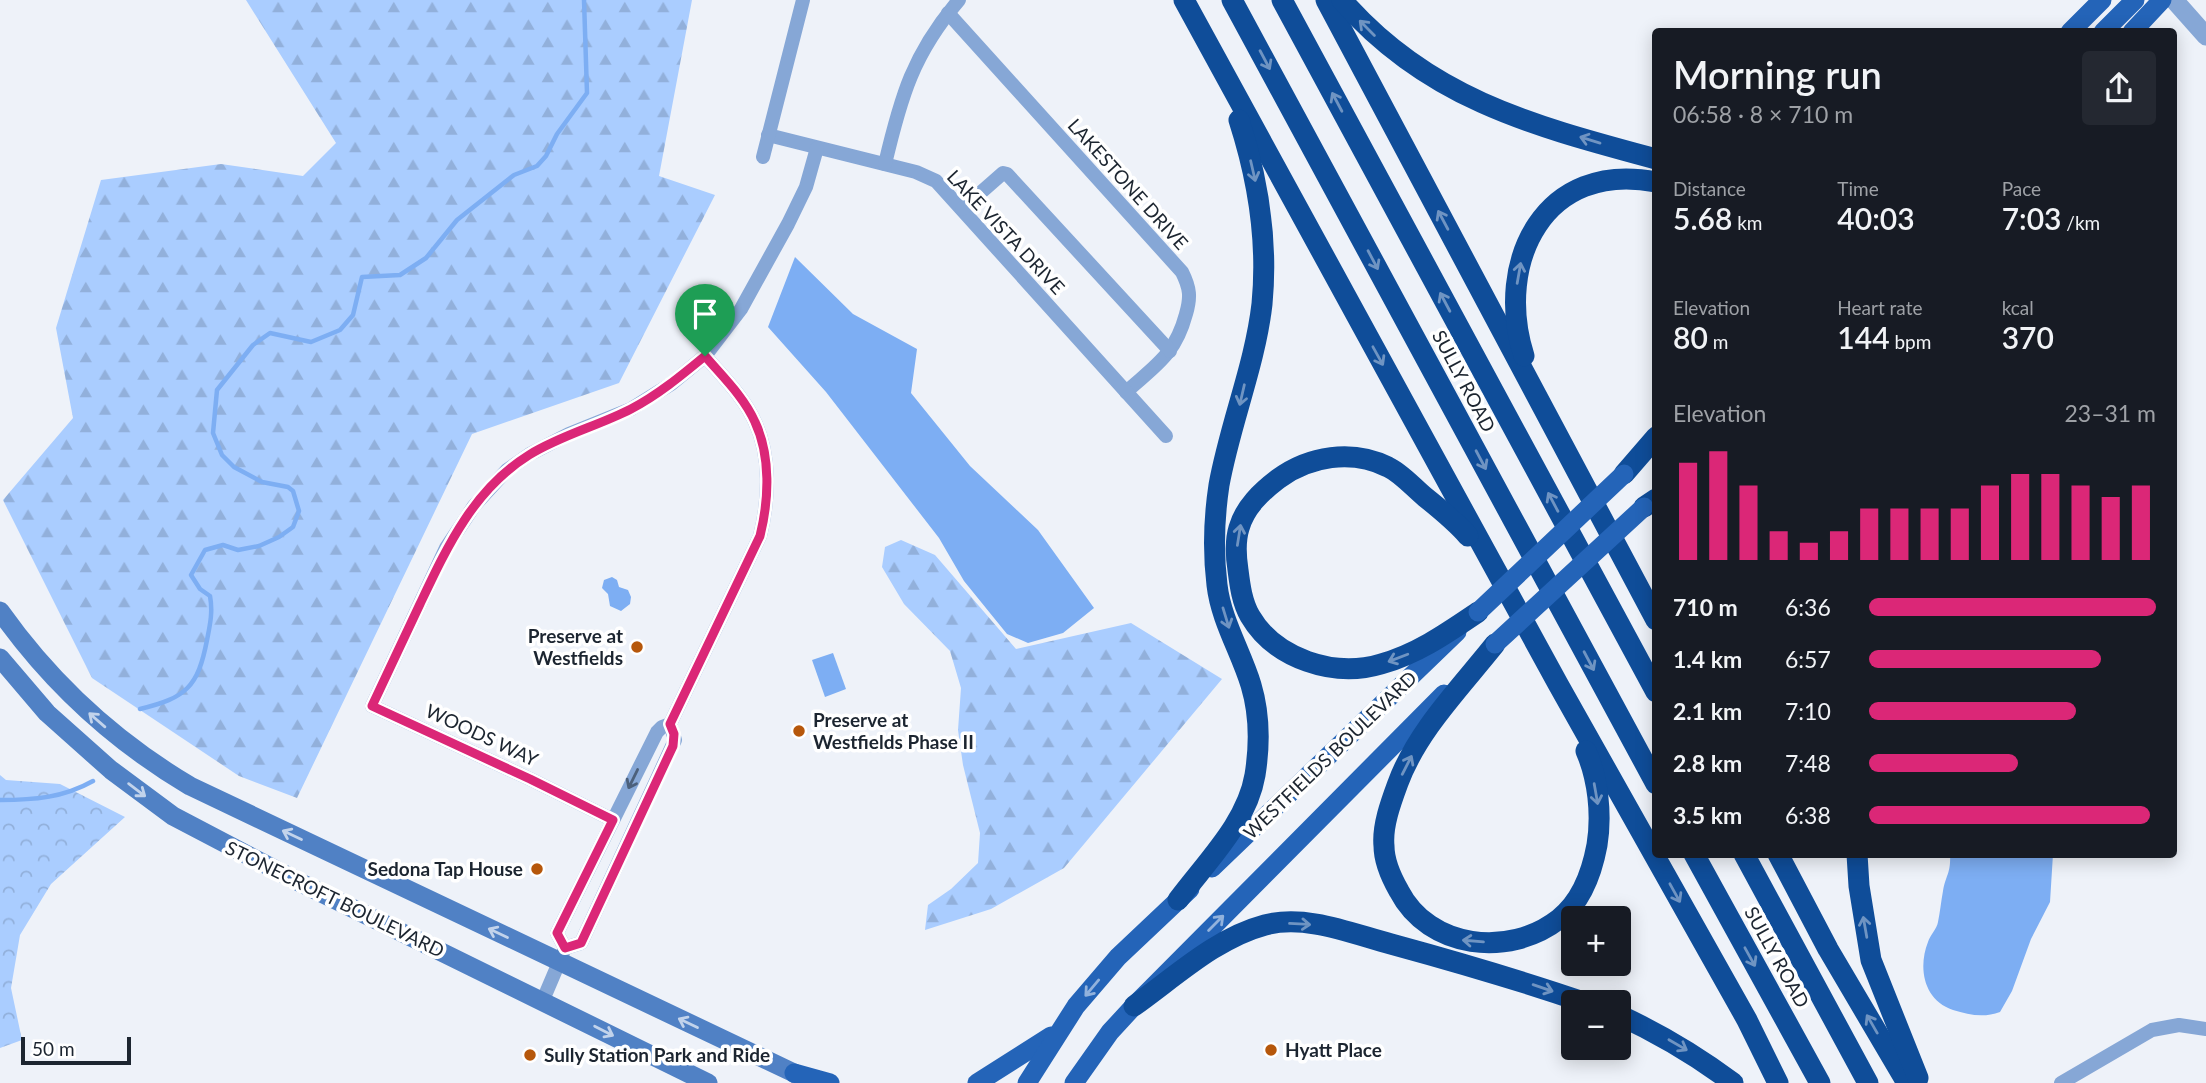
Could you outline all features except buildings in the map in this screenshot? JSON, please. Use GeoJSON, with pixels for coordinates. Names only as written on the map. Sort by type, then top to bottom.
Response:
{"type":"FeatureCollection","features":[{"type":"Feature","properties":{"kind":"highway"},"geometry":{"type":"LineString","coordinates":[[1184,0],[1652,851]]}},
{"type":"Feature","properties":{"kind":"highway","name":"SULLY ROAD"},"geometry":{"type":"LineString","coordinates":[[1232,0],[1652,778]]}},
{"type":"Feature","properties":{"kind":"highway","name":"SULLY ROAD"},"geometry":{"type":"LineString","coordinates":[[1282,0],[1652,685]]}},
{"type":"Feature","properties":{"kind":"highway"},"geometry":{"type":"LineString","coordinates":[[1326,0],[1652,612]]}},
{"type":"Feature","properties":{"kind":"highway"},"geometry":{"type":"LineString","coordinates":[[1342,0],[1398,55],[1477,102],[1533,123],[1652,158]]}},
{"type":"Feature","properties":{"kind":"highway"},"geometry":{"type":"LineString","coordinates":[[1178,900],[1243,813],[1255,777],[1260,732],[1251,685],[1230,632],[1217,588],[1213,537],[1220,484],[1262,304],[1263,247],[1257,189],[1250,157],[1231,96],[1216,60]]}},
{"type":"Feature","properties":{"kind":"highway"},"geometry":{"type":"LineString","coordinates":[[1544,410],[1526,364],[1516,321],[1519,274],[1530,238],[1549,209],[1579,187],[1620,177],[1652,181]]}},
{"type":"Feature","properties":{"kind":"highway"},"geometry":{"type":"LineString","coordinates":[[1624,474],[1652,442]]}},
{"type":"Feature","properties":{"kind":"highway"},"geometry":{"type":"LineString","coordinates":[[1478,612],[1426,647],[1379,665],[1342,669],[1314,665],[1287,653],[1260,630],[1249,615],[1241,594],[1236,557],[1238,530],[1245,510],[1268,486],[1290,470],[1323,457],[1363,458],[1389,467],[1455,522],[1493,566]]}},
{"type":"Feature","properties":{"kind":"highway"},"geometry":{"type":"LineString","coordinates":[[1608,530],[1652,583]]}},
{"type":"Feature","properties":{"kind":"highway"},"geometry":{"type":"LineString","coordinates":[[1495,644],[1414,751],[1399,781],[1388,813],[1383,845],[1390,874],[1406,906],[1430,928],[1465,942],[1504,943],[1538,932],[1561,918],[1580,895],[1593,868],[1599,832],[1598,801],[1589,759],[1558,684]]}},
{"type":"Feature","properties":{"kind":"highway"},"geometry":{"type":"LineString","coordinates":[[1656,858],[1747,1020],[1779,1083]]}},
{"type":"Feature","properties":{"kind":"highway","name":"SULLY ROAD"},"geometry":{"type":"LineString","coordinates":[[1696,858],[1820,1083]]}},
{"type":"Feature","properties":{"kind":"highway","name":"SULLY ROAD"},"geometry":{"type":"LineString","coordinates":[[1746,858],[1868,1083]]}},
{"type":"Feature","properties":{"kind":"highway"},"geometry":{"type":"LineString","coordinates":[[1780,858],[1828,948],[1907,1083]]}},
{"type":"Feature","properties":{"kind":"highway"},"geometry":{"type":"LineString","coordinates":[[1857,858],[1858,886],[1871,960],[1920,1083]]}},
{"type":"Feature","properties":{"kind":"highway"},"geometry":{"type":"LineString","coordinates":[[1134,1006],[1215,947],[1248,930],[1278,923],[1307,923],[1336,929],[1497,973],[1561,995]]}},
{"type":"Feature","properties":{"kind":"highway"},"geometry":{"type":"LineString","coordinates":[[1631,1021],[1698,1056],[1733,1083]]}},
{"type":"Feature","properties":{"kind":"main road"},"geometry":{"type":"LineString","coordinates":[[2074,28],[2102,0]]}},
{"type":"Feature","properties":{"kind":"main road"},"geometry":{"type":"LineString","coordinates":[[2107,28],[2135,0]]}},
{"type":"Feature","properties":{"kind":"main road"},"geometry":{"type":"LineString","coordinates":[[2136,28],[2162,0]]}},
{"type":"Feature","properties":{"kind":"main road","name":"WESTFIELDS BOULEVARD"},"geometry":{"type":"LineString","coordinates":[[1027,1083],[1076,1006],[1118,957],[1652,450]]}},
{"type":"Feature","properties":{"kind":"main road","name":"WESTFIELDS BOULEVARD"},"geometry":{"type":"LineString","coordinates":[[1074,1083],[1110,1032],[1134,1006],[1495,644],[1652,500]]}},
{"type":"Feature","properties":{"kind":"main road","name":"STONECROFT BOULEVARD"},"geometry":{"type":"LineString","coordinates":[[0,611],[27,648],[83,708],[124,743],[190,786],[260,820],[563,954],[801,1078]]}},
{"type":"Feature","properties":{"kind":"main road","name":"STONECROFT BOULEVARD"},"geometry":{"type":"LineString","coordinates":[[0,658],[47,713],[111,770],[173,816],[303,884],[708,1083]]}},
{"type":"Feature","properties":{"kind":"main road"},"geometry":{"type":"LineString","coordinates":[[976,1083],[1061,1029]]}},
{"type":"Feature","properties":{"kind":"main road"},"geometry":{"type":"LineString","coordinates":[[801,1078],[830,1083]]}},
{"type":"Feature","properties":{"kind":"street"},"geometry":{"type":"LineString","coordinates":[[763,157],[803,0]]}},
{"type":"Feature","properties":{"kind":"street"},"geometry":{"type":"LineString","coordinates":[[885,164],[904,91],[925,44],[960,0]]}},
{"type":"Feature","properties":{"kind":"street"},"geometry":{"type":"LineString","coordinates":[[2174,0],[2206,36]]}},
{"type":"Feature","properties":{"kind":"street","name":"LAKESTONE DRIVE"},"geometry":{"type":"LineString","coordinates":[[948,13],[1182,272],[1189,286],[1190,299],[1180,338],[1170,351],[1126,392]]}},
{"type":"Feature","properties":{"kind":"street","name":"LAKE VISTA DRIVE"},"geometry":{"type":"LineString","coordinates":[[768,135],[916,172],[936,181],[1166,436]]}},
{"type":"Feature","properties":{"kind":"street"},"geometry":{"type":"LineString","coordinates":[[563,954],[557,933],[657,732],[670,724],[760,536],[766,503],[764,454],[756,423],[740,397],[705,356],[741,309],[771,256],[803,194],[817,148]]}},
{"type":"Feature","properties":{"kind":"street"},"geometry":{"type":"LineString","coordinates":[[962,209],[1003,173],[1007,174],[1170,351]]}},
{"type":"Feature","properties":{"kind":"street","name":"WOODS WAY"},"geometry":{"type":"LineString","coordinates":[[613,820],[372,706],[446,548],[487,490],[507,470],[530,454],[631,409],[670,384],[705,356]]}},
{"type":"Feature","properties":{"kind":"street"},"geometry":{"type":"LineString","coordinates":[[543,1000],[563,954],[581,943],[622,858],[673,746],[674,734],[670,724]]}},
{"type":"Feature","properties":{"kind":"street"},"geometry":{"type":"LineString","coordinates":[[2061,1083],[2078,1079],[2152,1030],[2179,1024],[2206,1029]]}},
{"type":"Feature","properties":{"kind":"green space"},"geometry":{"type":"Polygon","coordinates":[[[246,0],[692,0],[659,176],[715,195],[619,383],[472,434],[297,798],[239,776],[92,678],[3,500],[73,418],[56,328],[101,180],[221,164],[303,176],[336,143],[246,0]]]}},
{"type":"Feature","properties":{"kind":"green space"},"geometry":{"type":"Polygon","coordinates":[[[901,540],[935,555],[1016,649],[1131,623],[1222,679],[1064,868],[991,909],[925,930],[928,905],[951,889],[978,863],[980,833],[963,765],[958,730],[961,688],[950,651],[904,604],[882,567],[885,547],[901,540]]]}},
{"type":"Feature","properties":{"kind":"green space"},"geometry":{"type":"Polygon","coordinates":[[[0,775],[6,780],[60,784],[125,817],[51,884],[20,935],[11,988],[22,1040],[0,1048],[0,775]]]}},
{"type":"Feature","properties":{"kind":"shaded area"},"geometry":{"type":"Polygon","coordinates":[[[795,257],[853,314],[917,349],[911,393],[970,466],[1038,530],[1094,608],[1063,633],[1028,643],[1007,634],[964,581],[939,538],[826,392],[768,327],[795,257]]]}},
{"type":"Feature","properties":{"kind":"shaded area"},"geometry":{"type":"Polygon","coordinates":[[[612,577],[617,580],[619,587],[628,590],[631,597],[630,604],[621,611],[610,606],[608,594],[602,588],[604,580],[612,577]]]}},
{"type":"Feature","properties":{"kind":"shaded area"},"geometry":{"type":"Polygon","coordinates":[[[833,653],[846,689],[825,697],[812,660],[833,653]]]}},
{"type":"Feature","properties":{"kind":"shaded area"},"geometry":{"type":"Polygon","coordinates":[[[1950,858],[2053,858],[2050,902],[2031,939],[2012,991],[2000,1012],[1977,1015],[1953,1010],[1935,999],[1929,991],[1923,962],[1929,939],[1937,925],[1950,858]]]}},
{"type":"Feature","properties":{"kind":"waterway"},"geometry":{"type":"LineString","coordinates":[[140,709],[179,695],[194,680],[199,669],[209,629],[211,602],[210,596],[200,589],[191,575],[205,550],[223,545],[238,550],[259,546],[293,527],[299,511],[293,491],[288,487],[262,482],[234,467],[222,455],[213,433],[217,390],[253,345],[270,333],[311,342],[340,330],[353,315],[362,277],[400,275],[426,258],[457,220],[514,175],[537,166],[587,93],[584,0]]}},
{"type":"Feature","properties":{"kind":"waterway"},"geometry":{"type":"LineString","coordinates":[[0,800],[48,797],[93,781]]}},
{"type":"Feature","properties":{"kind":"place","name":"Preserve at Westfields"},"geometry":{"type":"Point","coordinates":[637,647]}},
{"type":"Feature","properties":{"kind":"place","name":"Preserve at Westfields Phase II"},"geometry":{"type":"Point","coordinates":[799,731]}},
{"type":"Feature","properties":{"kind":"place","name":"Sedona Tap House"},"geometry":{"type":"Point","coordinates":[537,869]}},
{"type":"Feature","properties":{"kind":"place","name":"Hyatt Place"},"geometry":{"type":"Point","coordinates":[1271,1050]}},
{"type":"Feature","properties":{"kind":"place","name":"Sully Station Park and Ride"},"geometry":{"type":"Point","coordinates":[530,1055]}},
{"type":"Feature","properties":{"kind":"route"},"geometry":{"type":"LineString","coordinates":[[705,356],[740,397],[756,423],[760,436],[766,470],[766,503],[760,536],[670,724],[674,734],[673,746],[597,911],[581,943],[565,948],[557,933],[613,820],[372,706],[446,548],[487,490],[507,470],[530,454],[585,427],[631,409],[670,384],[705,356]]}}]}
